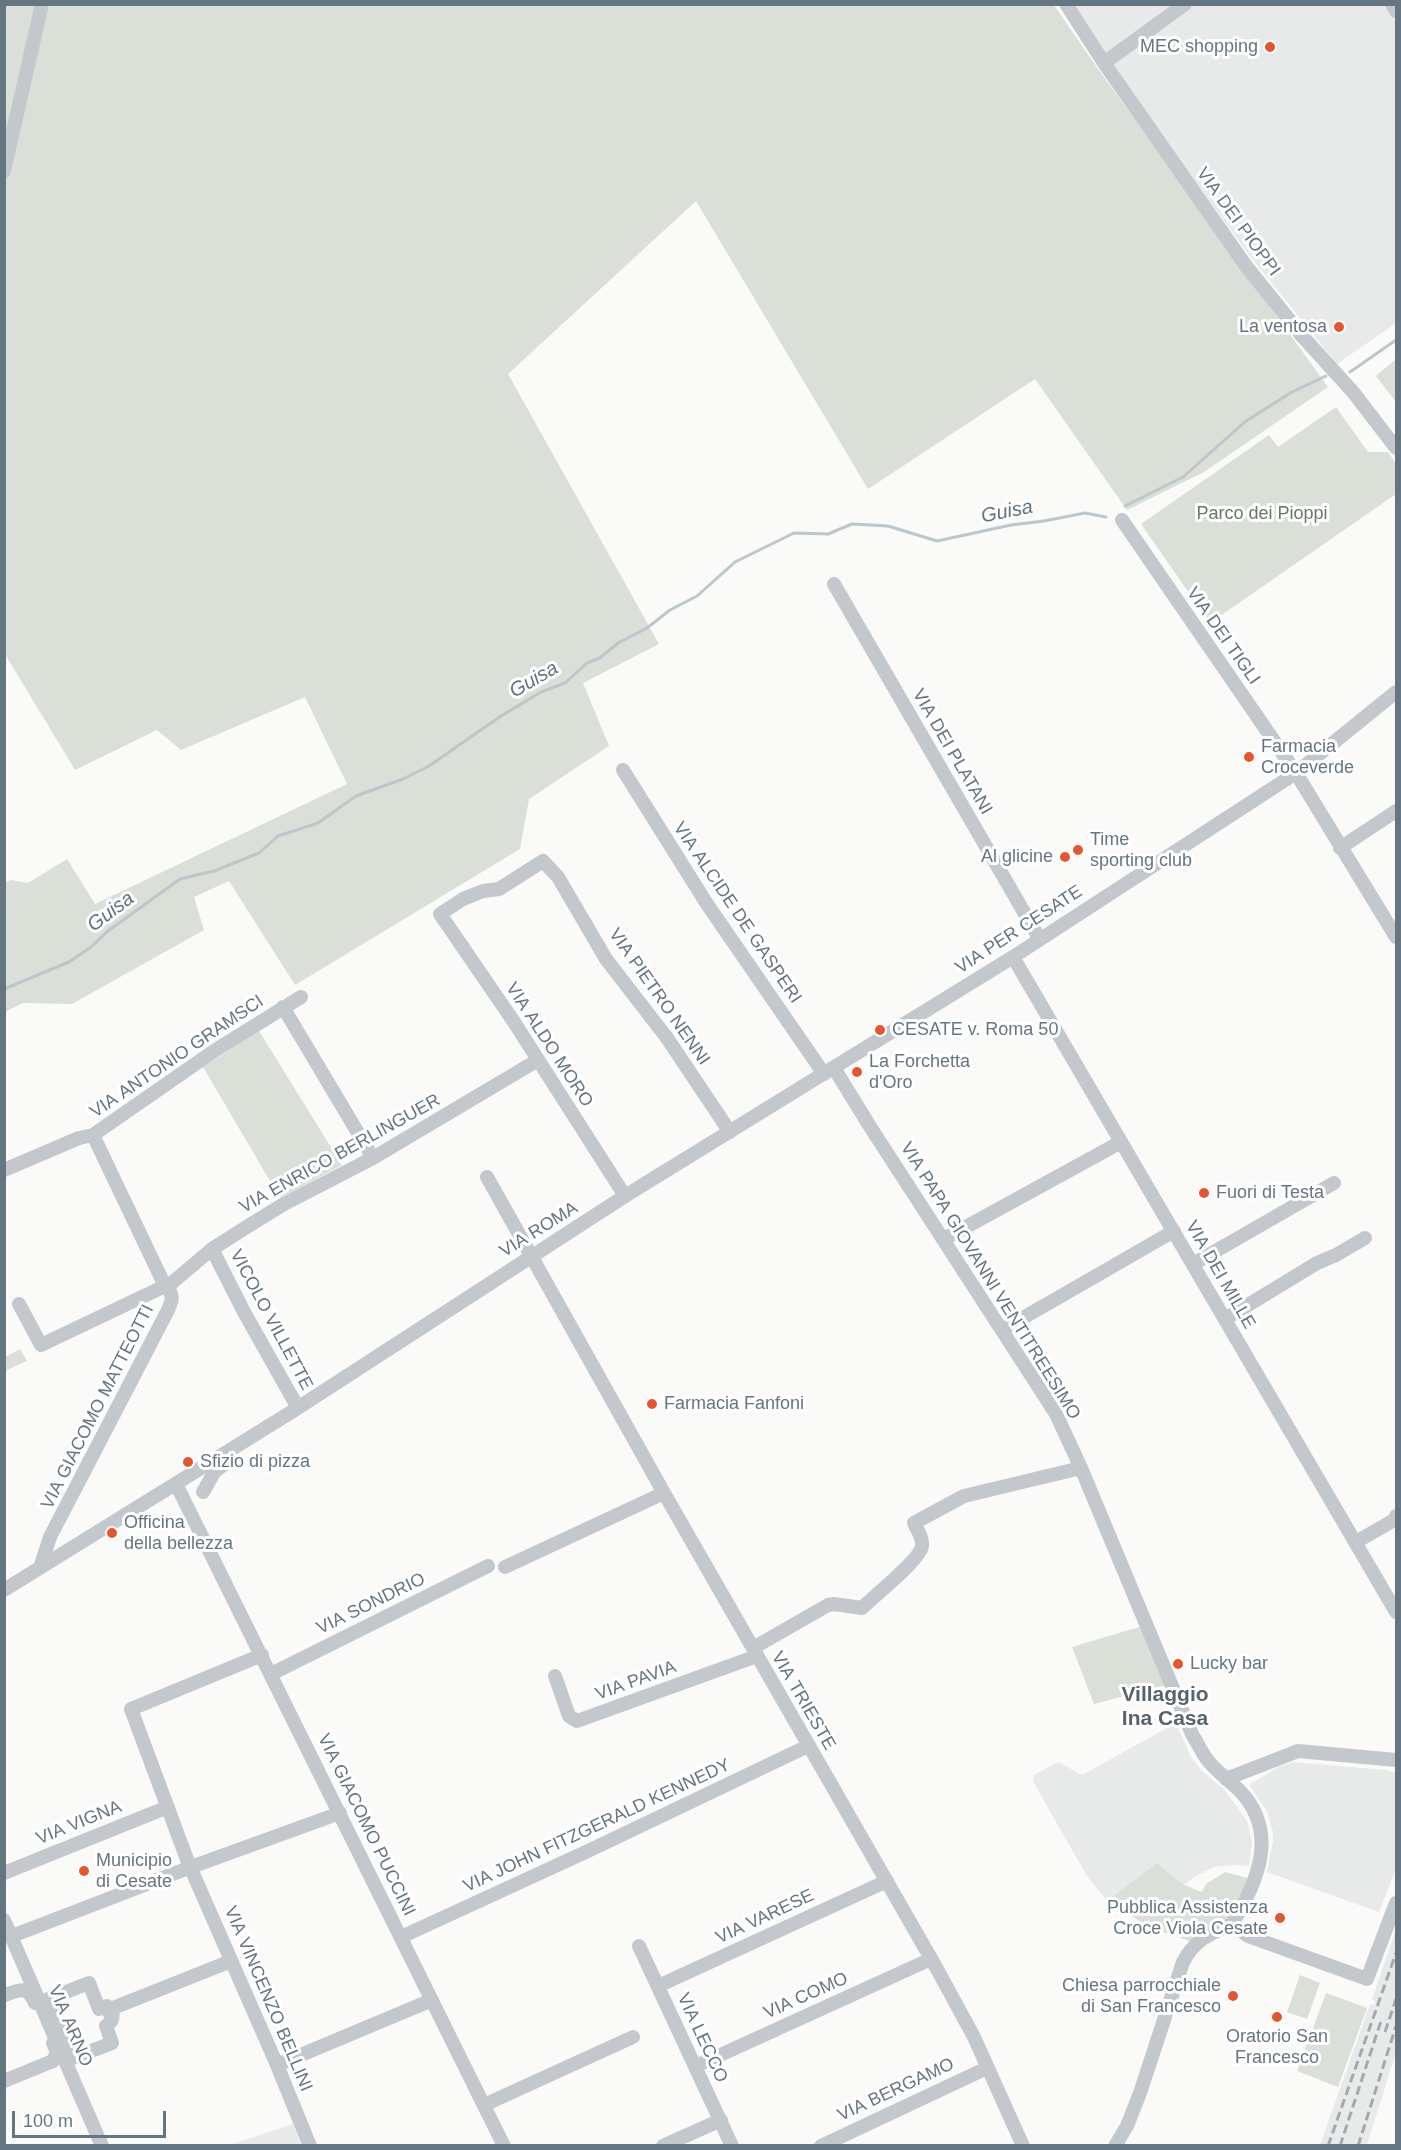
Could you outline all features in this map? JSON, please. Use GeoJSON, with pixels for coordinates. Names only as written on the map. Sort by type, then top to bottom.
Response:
{"type":"FeatureCollection","features":[{"type":"Feature","properties":{"kind":"street"},"geometry":{"type":"LineString","coordinates":[[4,171],[42,4]]}},
{"type":"Feature","properties":{"kind":"street","name":"VIA DEI PIOPPI"},"geometry":{"type":"LineString","coordinates":[[1066,4],[1104,63],[1246,266],[1303,337],[1353,392],[1396,448]]}},
{"type":"Feature","properties":{"kind":"street"},"geometry":{"type":"LineString","coordinates":[[1104,63],[1185,4]]}},
{"type":"Feature","properties":{"kind":"street"},"geometry":{"type":"LineString","coordinates":[[1392,4],[1396,11]]}},
{"type":"Feature","properties":{"kind":"street","name":"VIA DEI TIGLI"},"geometry":{"type":"LineString","coordinates":[[1122,520],[1296,773],[1340,848],[1394,930]]}},
{"type":"Feature","properties":{"kind":"street","name":"VIA DEI PLATANI"},"geometry":{"type":"LineString","coordinates":[[834,584],[1039,938]]}},
{"type":"Feature","properties":{"kind":"street","name":"VIA PER CESATE"},"geometry":{"type":"LineString","coordinates":[[925,1011],[1013,957],[1296,773],[1396,692]]}},
{"type":"Feature","properties":{"kind":"street","name":"VIA ALCIDE DE GASPERI"},"geometry":{"type":"LineString","coordinates":[[623,770],[707,904],[829,1071]]}},
{"type":"Feature","properties":{"kind":"street"},"geometry":{"type":"LineString","coordinates":[[1340,848],[1396,811]]}},
{"type":"Feature","properties":{"kind":"street","name":"VIA PIETRO NENNI"},"geometry":{"type":"LineString","coordinates":[[440,914],[464,898],[483,891],[499,889],[543,861],[558,877],[606,959],[667,1038],[730,1132]]}},
{"type":"Feature","properties":{"kind":"street","name":"VIA ALDO MORO"},"geometry":{"type":"LineString","coordinates":[[440,914],[538,1060],[625,1196]]}},
{"type":"Feature","properties":{"kind":"street","name":"VIA DEI MILLE"},"geometry":{"type":"LineString","coordinates":[[1013,957],[1396,1612]]}},
{"type":"Feature","properties":{"kind":"street","name":"VIA ANTONIO GRAMSCI"},"geometry":{"type":"LineString","coordinates":[[4,1170],[79,1138],[93,1135],[214,1051],[301,997]]}},
{"type":"Feature","properties":{"kind":"street"},"geometry":{"type":"LineString","coordinates":[[283,1007],[373,1158]]}},
{"type":"Feature","properties":{"kind":"street","name":"VIA ROMA"},"geometry":{"type":"LineString","coordinates":[[4,1590],[242,1444],[625,1196],[925,1011]]}},
{"type":"Feature","properties":{"kind":"street","name":"VIA ENRICO BERLINGUER"},"geometry":{"type":"LineString","coordinates":[[19,1304],[41,1345],[166,1287],[212,1249],[284,1204],[373,1158],[538,1060]]}},
{"type":"Feature","properties":{"kind":"street","name":"VIA PAPA GIOVANNI VENTITREESIMO"},"geometry":{"type":"LineString","coordinates":[[829,1071],[869,1125],[1056,1414],[1081,1468],[1182,1714],[1207,1760],[1241,1792],[1252,1808],[1262,1833],[1261,1855],[1243,1905],[1232,1923]]}},
{"type":"Feature","properties":{"kind":"street","name":"VIA GIACOMO MATTEOTTI"},"geometry":{"type":"LineString","coordinates":[[40,1568],[50,1537],[167,1312],[172,1295],[166,1287],[93,1135]]}},
{"type":"Feature","properties":{"kind":"street"},"geometry":{"type":"LineString","coordinates":[[944,1239],[1121,1142]]}},
{"type":"Feature","properties":{"kind":"street","name":"VIA TRIESTE"},"geometry":{"type":"LineString","coordinates":[[487,1177],[664,1493],[932,1959],[974,2037],[1023,2145]]}},
{"type":"Feature","properties":{"kind":"street"},"geometry":{"type":"LineString","coordinates":[[1193,1264],[1334,1183]]}},
{"type":"Feature","properties":{"kind":"street"},"geometry":{"type":"LineString","coordinates":[[1002,1330],[1174,1232]]}},
{"type":"Feature","properties":{"kind":"street"},"geometry":{"type":"LineString","coordinates":[[1226,1319],[1317,1263],[1365,1238]]}},
{"type":"Feature","properties":{"kind":"street","name":"VICOLO VILLETTE"},"geometry":{"type":"LineString","coordinates":[[212,1249],[244,1312],[298,1408]]}},
{"type":"Feature","properties":{"kind":"street"},"geometry":{"type":"LineString","coordinates":[[513,1268],[544,1279]]}},
{"type":"Feature","properties":{"kind":"street"},"geometry":{"type":"LineString","coordinates":[[195,1520],[203,1492],[215,1471],[236,1456],[242,1444]]}},
{"type":"Feature","properties":{"kind":"street"},"geometry":{"type":"LineString","coordinates":[[203,1467],[203,1492]]}},
{"type":"Feature","properties":{"kind":"street","name":"VIA PAVIA"},"geometry":{"type":"LineString","coordinates":[[555,1676],[568,1716],[578,1721],[755,1652],[828,1605],[862,1608],[913,1562],[922,1547],[921,1537],[914,1523],[964,1496],[1081,1468]]}},
{"type":"Feature","properties":{"kind":"street","name":"VIA GIACOMO PUCCINI"},"geometry":{"type":"LineString","coordinates":[[176,1484],[504,2145]]}},
{"type":"Feature","properties":{"kind":"street"},"geometry":{"type":"LineString","coordinates":[[505,1567],[664,1493]]}},
{"type":"Feature","properties":{"kind":"street"},"geometry":{"type":"LineString","coordinates":[[1356,1542],[1396,1519],[1396,1516]]}},
{"type":"Feature","properties":{"kind":"street","name":"VIA SONDRIO"},"geometry":{"type":"LineString","coordinates":[[271,1674],[488,1566]]}},
{"type":"Feature","properties":{"kind":"street","name":"VIA VINCENZO BELLINI"},"geometry":{"type":"LineString","coordinates":[[262,1655],[131,1709],[191,1867],[310,2145]]}},
{"type":"Feature","properties":{"kind":"street","name":"VIA JOHN FITZGERALD KENNEDY"},"geometry":{"type":"LineString","coordinates":[[401,1937],[808,1746]]}},
{"type":"Feature","properties":{"kind":"street"},"geometry":{"type":"LineString","coordinates":[[1226,1779],[1298,1751],[1396,1760]]}},
{"type":"Feature","properties":{"kind":"street","name":"VIA VIGNA"},"geometry":{"type":"LineString","coordinates":[[4,1873],[168,1807]]}},
{"type":"Feature","properties":{"kind":"street"},"geometry":{"type":"LineString","coordinates":[[12,1936],[340,1813]]}},
{"type":"Feature","properties":{"kind":"street","name":"VIA VARESE"},"geometry":{"type":"LineString","coordinates":[[658,1986],[886,1881]]}},
{"type":"Feature","properties":{"kind":"street"},"geometry":{"type":"LineString","coordinates":[[1115,2145],[1127,2126],[1140,2093],[1184,1962],[1190,1949],[1201,1939],[1232,1923],[1248,1935],[1367,1979],[1396,1903]]}},
{"type":"Feature","properties":{"kind":"street","name":"VIA ARNO"},"geometry":{"type":"LineString","coordinates":[[4,1920],[102,2145]]}},
{"type":"Feature","properties":{"kind":"street","name":"VIA LECCO"},"geometry":{"type":"LineString","coordinates":[[639,1946],[732,2145]]}},
{"type":"Feature","properties":{"kind":"street","name":"VIA COMO"},"geometry":{"type":"LineString","coordinates":[[696,2066],[932,1959]]}},
{"type":"Feature","properties":{"kind":"street"},"geometry":{"type":"LineString","coordinates":[[108,2010],[231,1961]]}},
{"type":"Feature","properties":{"kind":"street"},"geometry":{"type":"LineString","coordinates":[[4,1988],[30,1978]]}},
{"type":"Feature","properties":{"kind":"street"},"geometry":{"type":"LineString","coordinates":[[89,1983],[99,2009],[107,2006],[108,2010],[112,2012],[113,2017],[111,2023],[106,2026],[112,2043],[73,2058],[48,1999],[89,1983]]}},
{"type":"Feature","properties":{"kind":"street"},"geometry":{"type":"LineString","coordinates":[[4,1995],[21,1990],[31,1993],[57,2053],[53,2061],[4,2081]]}},
{"type":"Feature","properties":{"kind":"street"},"geometry":{"type":"LineString","coordinates":[[277,2065],[432,2000]]}},
{"type":"Feature","properties":{"kind":"street"},"geometry":{"type":"LineString","coordinates":[[484,2105],[633,2037]]}},
{"type":"Feature","properties":{"kind":"street"},"geometry":{"type":"LineString","coordinates":[[4,2088],[67,2063]]}},
{"type":"Feature","properties":{"kind":"street","name":"VIA BERGAMO"},"geometry":{"type":"LineString","coordinates":[[821,2145],[987,2068]]}},
{"type":"Feature","properties":{"kind":"street"},"geometry":{"type":"LineString","coordinates":[[663,2145],[721,2120]]}},
{"type":"Feature","properties":{"kind":"shaded area"},"geometry":{"type":"Polygon","coordinates":[[[1072,5],[1396,5],[1396,323],[1337,364],[1245,250],[1118,74],[1072,5]]]}},
{"type":"Feature","properties":{"kind":"shaded area"},"geometry":{"type":"Polygon","coordinates":[[[1176,1723],[1191,1757],[1202,1771],[1224,1789],[1247,1821],[1252,1842],[1249,1866],[1214,1867],[1184,1885],[1157,1863],[1107,1901],[1087,1876],[1033,1781],[1034,1775],[1058,1762],[1082,1775],[1176,1723]]]}},
{"type":"Feature","properties":{"kind":"shaded area"},"geometry":{"type":"Polygon","coordinates":[[[1294,1762],[1386,1770],[1396,1773],[1396,1869],[1379,1912],[1267,1872],[1273,1832],[1267,1811],[1249,1785],[1280,1766],[1294,1762]]]}},
{"type":"Feature","properties":{"kind":"shaded area"},"geometry":{"type":"Polygon","coordinates":[[[1396,1929],[1396,2052],[1367,2145],[1320,2145],[1370,2004],[1374,2005],[1375,2001],[1372,1999],[1396,1929]]]}},
{"type":"Feature","properties":{"kind":"shaded area"},"geometry":{"type":"Polygon","coordinates":[[[293,2124],[301,2145],[230,2145],[293,2124]]]}},
{"type":"Feature","properties":{"kind":"green space"},"geometry":{"type":"Polygon","coordinates":[[[5,5],[1054,5],[1328,387],[1204,472],[1127,510],[1035,379],[868,489],[696,201],[508,374],[659,644],[583,683],[609,746],[529,799],[520,849],[295,985],[229,881],[194,897],[204,930],[72,1004],[23,1003],[5,1012],[5,883],[10,880],[28,883],[67,859],[95,904],[347,784],[305,697],[181,750],[157,730],[75,770],[5,654],[5,5]]]}},
{"type":"Feature","properties":{"kind":"green space"},"geometry":{"type":"Polygon","coordinates":[[[1396,359],[1396,402],[1376,376],[1396,359]]]}},
{"type":"Feature","properties":{"kind":"green space","name":"Parco dei Pioppi"},"geometry":{"type":"Polygon","coordinates":[[[1336,407],[1368,452],[1388,452],[1396,464],[1396,494],[1210,623],[1141,524],[1269,435],[1278,447],[1336,407]]]}},
{"type":"Feature","properties":{"kind":"green space"},"geometry":{"type":"Polygon","coordinates":[[[259,1031],[342,1165],[280,1198],[203,1067],[259,1031]]]}},
{"type":"Feature","properties":{"kind":"green space"},"geometry":{"type":"Polygon","coordinates":[[[20,1349],[27,1361],[5,1371],[5,1357],[20,1349]]]}},
{"type":"Feature","properties":{"kind":"green space"},"geometry":{"type":"Polygon","coordinates":[[[1146,1625],[1171,1684],[1094,1704],[1072,1647],[1146,1625]]]}},
{"type":"Feature","properties":{"kind":"green space"},"geometry":{"type":"Polygon","coordinates":[[[1157,1863],[1184,1885],[1202,1892],[1206,1884],[1225,1872],[1251,1879],[1234,1917],[1193,1942],[1151,1928],[1107,1901],[1157,1863]]]}},
{"type":"Feature","properties":{"kind":"green space"},"geometry":{"type":"Polygon","coordinates":[[[1300,1975],[1320,1983],[1307,2019],[1287,2012],[1300,1975]]]}},
{"type":"Feature","properties":{"kind":"green space"},"geometry":{"type":"Polygon","coordinates":[[[1326,1993],[1367,2008],[1338,2087],[1297,2071],[1326,1993]]]}},
{"type":"Feature","properties":{"kind":"waterway","name":"Guisa"},"geometry":{"type":"LineString","coordinates":[[1350,372],[1396,340]]}},
{"type":"Feature","properties":{"kind":"waterway","name":"Guisa"},"geometry":{"type":"LineString","coordinates":[[1125,506],[1183,477],[1246,421],[1292,392],[1326,376]]}},
{"type":"Feature","properties":{"kind":"waterway","name":"Guisa"},"geometry":{"type":"LineString","coordinates":[[4,989],[69,962],[180,879],[214,871],[259,853],[278,836],[318,823],[356,796],[403,779],[429,766],[501,716],[541,692],[565,683],[587,663],[600,658],[618,643],[647,628],[670,610],[697,596],[735,562],[794,533],[828,534],[852,524],[888,526],[937,541],[1011,525],[1085,513],[1106,517]]}},
{"type":"Feature","properties":{"kind":"railway"},"geometry":{"type":"LineString","coordinates":[[1328,2146],[1396,1953]]}},
{"type":"Feature","properties":{"kind":"railway"},"geometry":{"type":"LineString","coordinates":[[1385,2032],[1396,1999]]}},
{"type":"Feature","properties":{"kind":"railway"},"geometry":{"type":"LineString","coordinates":[[1340,2146],[1382,2018]]}},
{"type":"Feature","properties":{"kind":"railway"},"geometry":{"type":"LineString","coordinates":[[1358,2146],[1396,2026]]}},
{"type":"Feature","properties":{"kind":"place","name":"MEC shopping"},"geometry":{"type":"Point","coordinates":[1270,47]}},
{"type":"Feature","properties":{"kind":"place","name":"La ventosa"},"geometry":{"type":"Point","coordinates":[1339,327]}},
{"type":"Feature","properties":{"kind":"place","name":"Farmacia Croceverde"},"geometry":{"type":"Point","coordinates":[1249,757]}},
{"type":"Feature","properties":{"kind":"place","name":"Time sporting club"},"geometry":{"type":"Point","coordinates":[1078,850]}},
{"type":"Feature","properties":{"kind":"place","name":"Al glicine"},"geometry":{"type":"Point","coordinates":[1065,857]}},
{"type":"Feature","properties":{"kind":"place","name":"CESATE v. Roma 50"},"geometry":{"type":"Point","coordinates":[880,1030]}},
{"type":"Feature","properties":{"kind":"place","name":"La Forchetta d'Oro"},"geometry":{"type":"Point","coordinates":[857,1072]}},
{"type":"Feature","properties":{"kind":"place","name":"Fuori di Testa"},"geometry":{"type":"Point","coordinates":[1204,1193]}},
{"type":"Feature","properties":{"kind":"place","name":"Farmacia Fanfoni"},"geometry":{"type":"Point","coordinates":[652,1404]}},
{"type":"Feature","properties":{"kind":"place","name":"Sfizio di pizza"},"geometry":{"type":"Point","coordinates":[188,1462]}},
{"type":"Feature","properties":{"kind":"place","name":"Officina della bellezza"},"geometry":{"type":"Point","coordinates":[112,1533]}},
{"type":"Feature","properties":{"kind":"place","name":"Lucky bar"},"geometry":{"type":"Point","coordinates":[1178,1664]}},
{"type":"Feature","properties":{"kind":"place","name":"Municipio di Cesate"},"geometry":{"type":"Point","coordinates":[84,1871]}},
{"type":"Feature","properties":{"kind":"place","name":"Pubblica Assistenza Croce Viola Cesate"},"geometry":{"type":"Point","coordinates":[1280,1918]}},
{"type":"Feature","properties":{"kind":"place","name":"Chiesa parrocchiale di San Francesco"},"geometry":{"type":"Point","coordinates":[1233,1996]}},
{"type":"Feature","properties":{"kind":"place","name":"Oratorio San Francesco"},"geometry":{"type":"Point","coordinates":[1277,2017]}},
{"type":"Feature","properties":{"kind":"district","name":"Villaggio Ina Casa"},"geometry":{"type":"Point","coordinates":[1165,1707]}}]}
